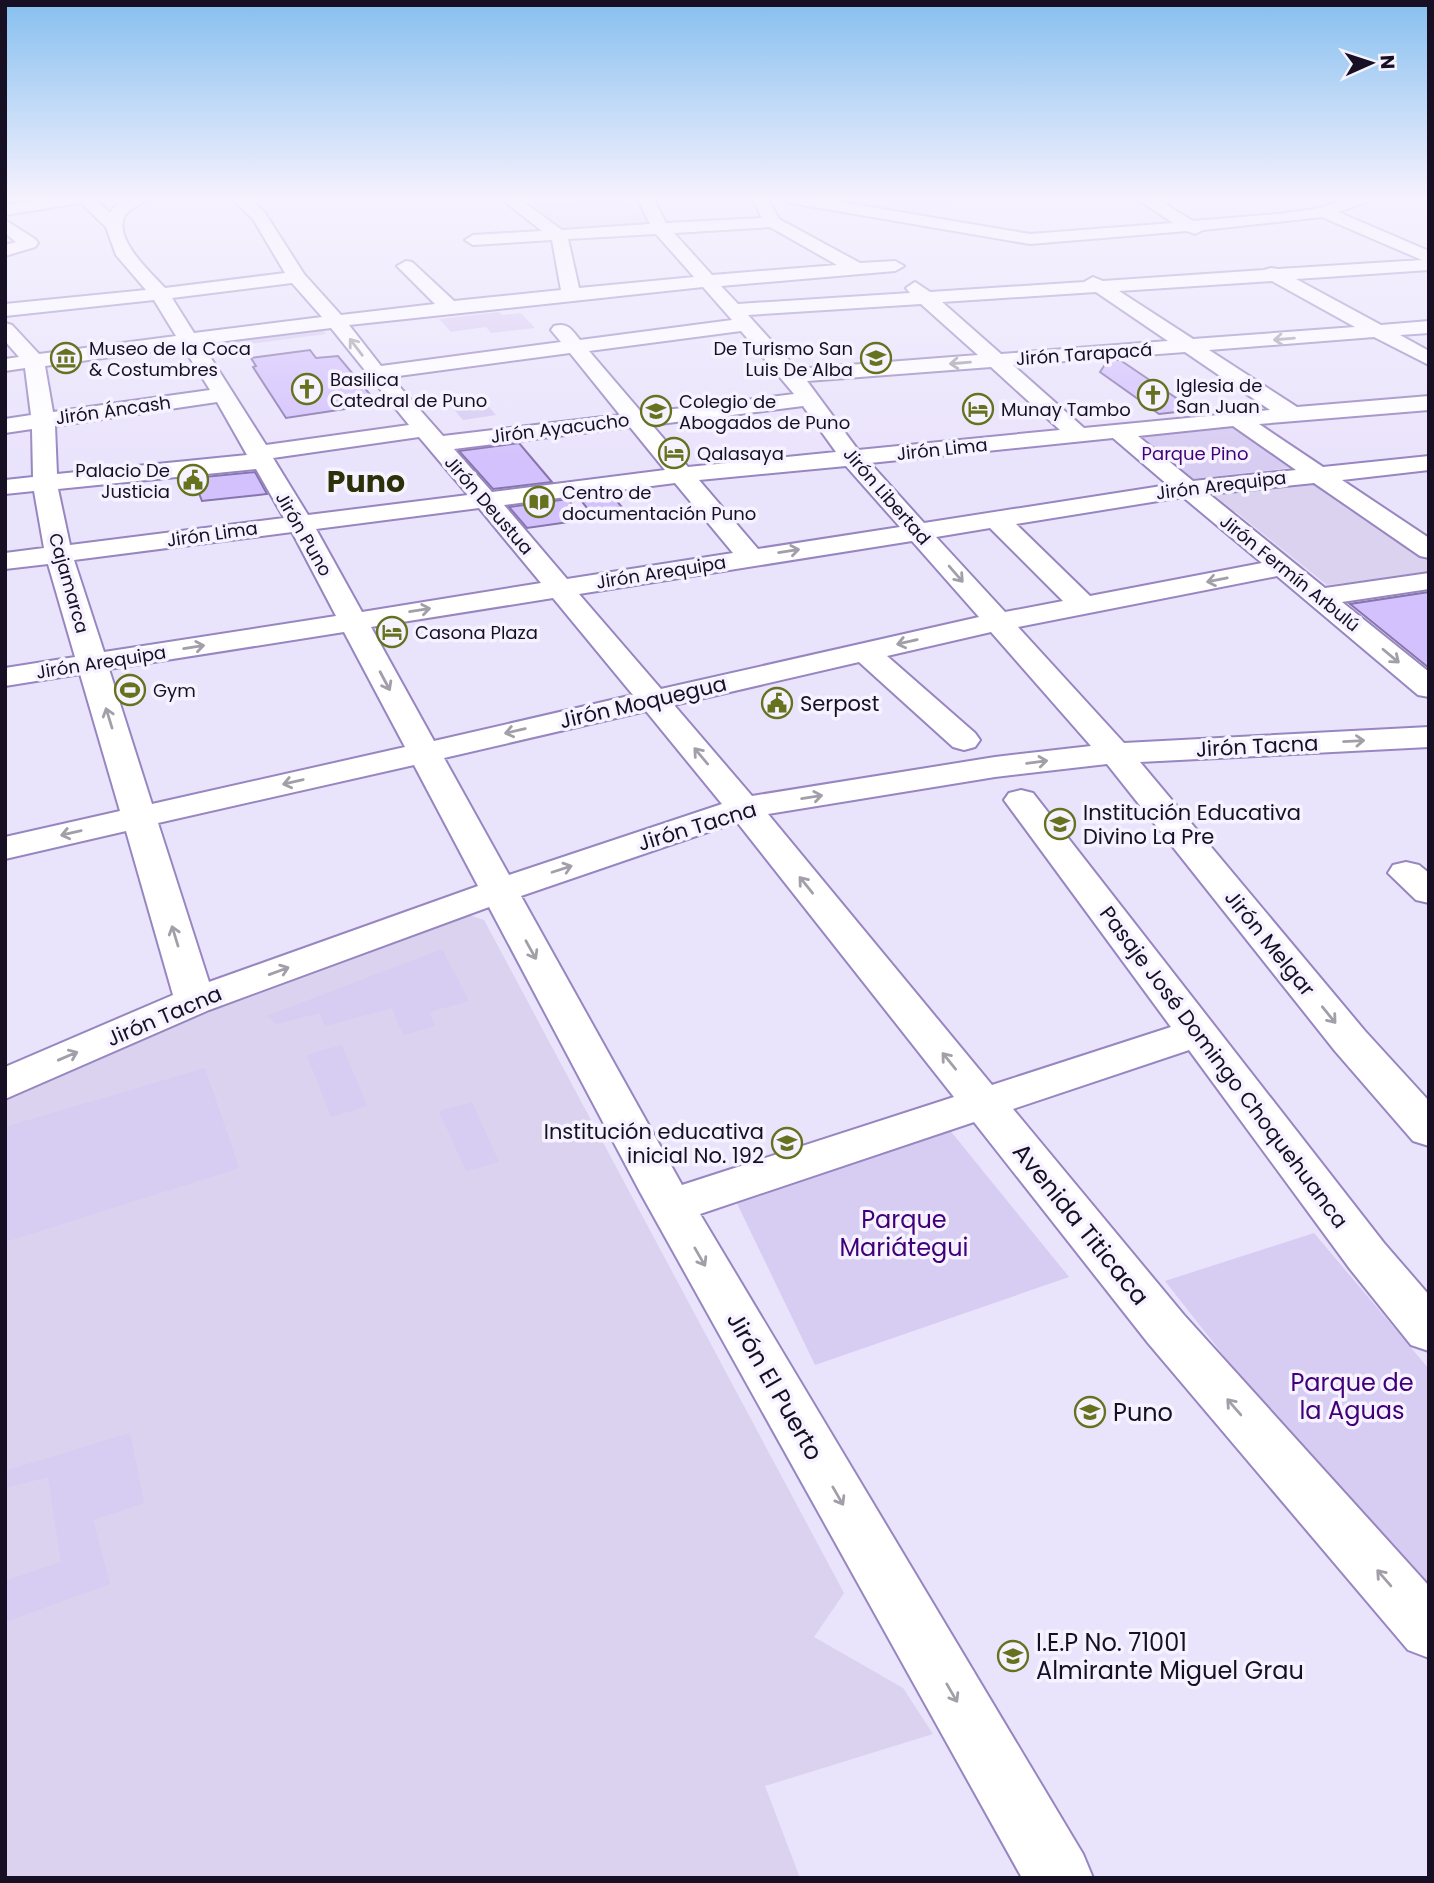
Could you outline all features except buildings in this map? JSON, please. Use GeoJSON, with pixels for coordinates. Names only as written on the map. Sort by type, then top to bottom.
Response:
{"type":"FeatureCollection","features":[{"type":"Feature","properties":{"kind":"street","name":"Jirón Puno"},"geometry":{"type":"LineString","coordinates":[[152,286],[255,448],[299,523],[498,891]]}},
{"type":"Feature","properties":{"kind":"street"},"geometry":{"type":"LineString","coordinates":[[5,310],[229,286]]}},
{"type":"Feature","properties":{"kind":"street","name":"Jirón Deustua"},"geometry":{"type":"LineString","coordinates":[[305,286],[423,430],[485,499],[744,808]]}},
{"type":"Feature","properties":{"kind":"street"},"geometry":{"type":"LineString","coordinates":[[427,286],[449,307]]}},
{"type":"Feature","properties":{"kind":"street"},"geometry":{"type":"LineString","coordinates":[[569,286],[570,293]]}},
{"type":"Feature","properties":{"kind":"street"},"geometry":{"type":"LineString","coordinates":[[5,365],[187,339],[639,286]]}},
{"type":"Feature","properties":{"kind":"street","name":"Jirón Libertad"},"geometry":{"type":"LineString","coordinates":[[712,286],[792,376],[852,458],[1115,753]]}},
{"type":"Feature","properties":{"kind":"street"},"geometry":{"type":"LineString","coordinates":[[916,286],[924,298],[1079,435]]}},
{"type":"Feature","properties":{"kind":"street"},"geometry":{"type":"LineString","coordinates":[[376,373],[575,347],[741,317],[924,298],[1116,286]]}},
{"type":"Feature","properties":{"kind":"street"},"geometry":{"type":"LineString","coordinates":[[1293,286],[1429,359]]}},
{"type":"Feature","properties":{"kind":"street"},"geometry":{"type":"LineString","coordinates":[[1100,287],[1295,416]]}},
{"type":"Feature","properties":{"kind":"street"},"geometry":{"type":"LineString","coordinates":[[533,297],[750,557]]}},
{"type":"Feature","properties":{"kind":"street","name":"Jirón Tarapacá"},"geometry":{"type":"LineString","coordinates":[[792,376],[1429,327]]}},
{"type":"Feature","properties":{"kind":"street"},"geometry":{"type":"LineString","coordinates":[[5,329],[34,361]]}},
{"type":"Feature","properties":{"kind":"street","name":"Cajamarca"},"geometry":{"type":"LineString","coordinates":[[34,361],[43,420],[45,483],[58,555],[195,1001]]}},
{"type":"Feature","properties":{"kind":"street","name":"Jirón Áncash"},"geometry":{"type":"LineString","coordinates":[[5,426],[221,395]]}},
{"type":"Feature","properties":{"kind":"street","name":"Jirón Ayacucho"},"geometry":{"type":"LineString","coordinates":[[5,487],[45,483],[255,448],[423,430],[633,419],[810,399]]}},
{"type":"Feature","properties":{"kind":"street","name":"Jirón Lima"},"geometry":{"type":"LineString","coordinates":[[5,561],[681,475],[1237,419],[1429,403]]}},
{"type":"Feature","properties":{"kind":"street"},"geometry":{"type":"LineString","coordinates":[[1237,419],[1429,550]]}},
{"type":"Feature","properties":{"kind":"street","name":"Jirón Fermín Arbulú"},"geometry":{"type":"LineString","coordinates":[[1118,431],[1429,688]]}},
{"type":"Feature","properties":{"kind":"street","name":"Jirón Arequipa"},"geometry":{"type":"LineString","coordinates":[[5,677],[1187,489],[1429,463]]}},
{"type":"Feature","properties":{"kind":"street"},"geometry":{"type":"LineString","coordinates":[[995,518],[1083,605]]}},
{"type":"Feature","properties":{"kind":"street","name":"Jirón Moquegua"},"geometry":{"type":"LineString","coordinates":[[5,848],[997,622],[1284,568]]}},
{"type":"Feature","properties":{"kind":"street"},"geometry":{"type":"LineString","coordinates":[[1320,597],[1429,581]]}},
{"type":"Feature","properties":{"kind":"street"},"geometry":{"type":"LineString","coordinates":[[865,652],[964,740]]}},
{"type":"Feature","properties":{"kind":"street","name":"Jirón Tacna"},"geometry":{"type":"LineString","coordinates":[[5,1084],[195,1001],[498,891],[744,808],[995,767],[1115,753],[1429,737]]}},
{"type":"Feature","properties":{"kind":"street","name":"Jirón Melgar"},"geometry":{"type":"LineString","coordinates":[[1115,753],[1341,1030],[1429,1130]]}},
{"type":"Feature","properties":{"kind":"street","name":"Pasaje José Domingo Choquehuanca"},"geometry":{"type":"LineString","coordinates":[[1021,800],[1367,1256],[1429,1331]]}},
{"type":"Feature","properties":{"kind":"street","name":"Avenida Titicaca"},"geometry":{"type":"LineString","coordinates":[[744,808],[1166,1329],[1429,1630]]}},
{"type":"Feature","properties":{"kind":"street","name":"Jirón El Puerto"},"geometry":{"type":"LineString","coordinates":[[498,891],[671,1206],[1059,1878]]}},
{"type":"Feature","properties":{"kind":"street"},"geometry":{"type":"LineString","coordinates":[[671,1206],[1179,1039]]}},
{"type":"Feature","properties":{"kind":"shaded area"},"geometry":{"type":"Polygon","coordinates":[[[1322,478],[1346,499],[1429,558],[1429,573],[1327,585],[1236,512],[1221,514],[1194,491],[1322,478]]]}},
{"type":"Feature","properties":{"kind":"shaded area"},"geometry":{"type":"Polygon","coordinates":[[[469,915],[484,920],[844,1593],[814,1637],[903,1688],[933,1734],[765,1786],[800,1878],[5,1878],[5,1088],[450,916],[469,915]]]}},
{"type":"Feature","properties":{"kind":"green space"},"geometry":{"type":"Polygon","coordinates":[[[499,312],[502,315],[521,313],[535,328],[491,333],[486,327],[451,332],[439,319],[499,312]]]}},
{"type":"Feature","properties":{"kind":"green space"},"geometry":{"type":"Polygon","coordinates":[[[319,324],[326,334],[212,349],[206,339],[319,324]]]}},
{"type":"Feature","properties":{"kind":"green space"},"geometry":{"type":"Polygon","coordinates":[[[481,398],[496,415],[463,420],[448,403],[481,398]]]}},
{"type":"Feature","properties":{"kind":"green space","name":"Parque Pino"},"geometry":{"type":"Polygon","coordinates":[[[1231,425],[1289,468],[1181,478],[1129,434],[1231,425]]]}},
{"type":"Feature","properties":{"kind":"green space"},"geometry":{"type":"Polygon","coordinates":[[[442,949],[469,1001],[429,1012],[435,1026],[403,1035],[392,1008],[325,1026],[320,1013],[276,1024],[267,1016],[442,949]]]}},
{"type":"Feature","properties":{"kind":"green space"},"geometry":{"type":"Polygon","coordinates":[[[342,1045],[367,1106],[331,1117],[307,1055],[342,1045]]]}},
{"type":"Feature","properties":{"kind":"green space"},"geometry":{"type":"Polygon","coordinates":[[[205,1068],[239,1168],[5,1242],[5,1127],[205,1068]]]}},
{"type":"Feature","properties":{"kind":"green space"},"geometry":{"type":"Polygon","coordinates":[[[472,1102],[499,1162],[466,1171],[439,1111],[472,1102]]]}},
{"type":"Feature","properties":{"kind":"green space","name":"Parque Mariátegui"},"geometry":{"type":"Polygon","coordinates":[[[940,1118],[1069,1277],[815,1365],[730,1189],[940,1118]]]}},
{"type":"Feature","properties":{"kind":"green space","name":"Parque de la Aguas"},"geometry":{"type":"Polygon","coordinates":[[[1314,1233],[1429,1369],[1429,1617],[1165,1281],[1314,1233]]]}},
{"type":"Feature","properties":{"kind":"green space"},"geometry":{"type":"Polygon","coordinates":[[[130,1433],[144,1503],[93,1520],[110,1584],[5,1622],[5,1581],[61,1562],[48,1477],[5,1488],[5,1471],[130,1433]]]}},
{"type":"Feature","properties":{"kind":"place","name":"Museo de la Coca & Costumbres"},"geometry":{"type":"Point","coordinates":[66,358]}},
{"type":"Feature","properties":{"kind":"place","name":"De Turismo San Luis De Alba"},"geometry":{"type":"Point","coordinates":[876,358]}},
{"type":"Feature","properties":{"kind":"place","name":"Basilica Catedral de Puno"},"geometry":{"type":"Point","coordinates":[307,389]}},
{"type":"Feature","properties":{"kind":"place","name":"Iglesia de San Juan"},"geometry":{"type":"Point","coordinates":[1153,395]}},
{"type":"Feature","properties":{"kind":"place","name":"Munay Tambo"},"geometry":{"type":"Point","coordinates":[978,409]}},
{"type":"Feature","properties":{"kind":"place","name":"Colegio de Abogados de Puno"},"geometry":{"type":"Point","coordinates":[656,411]}},
{"type":"Feature","properties":{"kind":"place","name":"Qalasaya"},"geometry":{"type":"Point","coordinates":[674,453]}},
{"type":"Feature","properties":{"kind":"place","name":"Palacio De Justicia"},"geometry":{"type":"Point","coordinates":[193,480]}},
{"type":"Feature","properties":{"kind":"place","name":"Centro de documentación Puno"},"geometry":{"type":"Point","coordinates":[539,502]}},
{"type":"Feature","properties":{"kind":"place","name":"Casona Plaza"},"geometry":{"type":"Point","coordinates":[392,632]}},
{"type":"Feature","properties":{"kind":"place","name":"Gym"},"geometry":{"type":"Point","coordinates":[130,690]}},
{"type":"Feature","properties":{"kind":"place","name":"Serpost"},"geometry":{"type":"Point","coordinates":[777,703]}},
{"type":"Feature","properties":{"kind":"place","name":"Institución Educativa Divino La Pre"},"geometry":{"type":"Point","coordinates":[1060,824]}},
{"type":"Feature","properties":{"kind":"place","name":"Institución educativa inicial No. 192"},"geometry":{"type":"Point","coordinates":[787,1143]}},
{"type":"Feature","properties":{"kind":"place","name":"Puno"},"geometry":{"type":"Point","coordinates":[1090,1412]}},
{"type":"Feature","properties":{"kind":"place","name":"I.E.P No. 71001 Almirante Miguel Grau"},"geometry":{"type":"Point","coordinates":[1013,1656]}},
{"type":"Feature","properties":{"kind":"district","name":"Puno"},"geometry":{"type":"Point","coordinates":[366,481]}}]}
